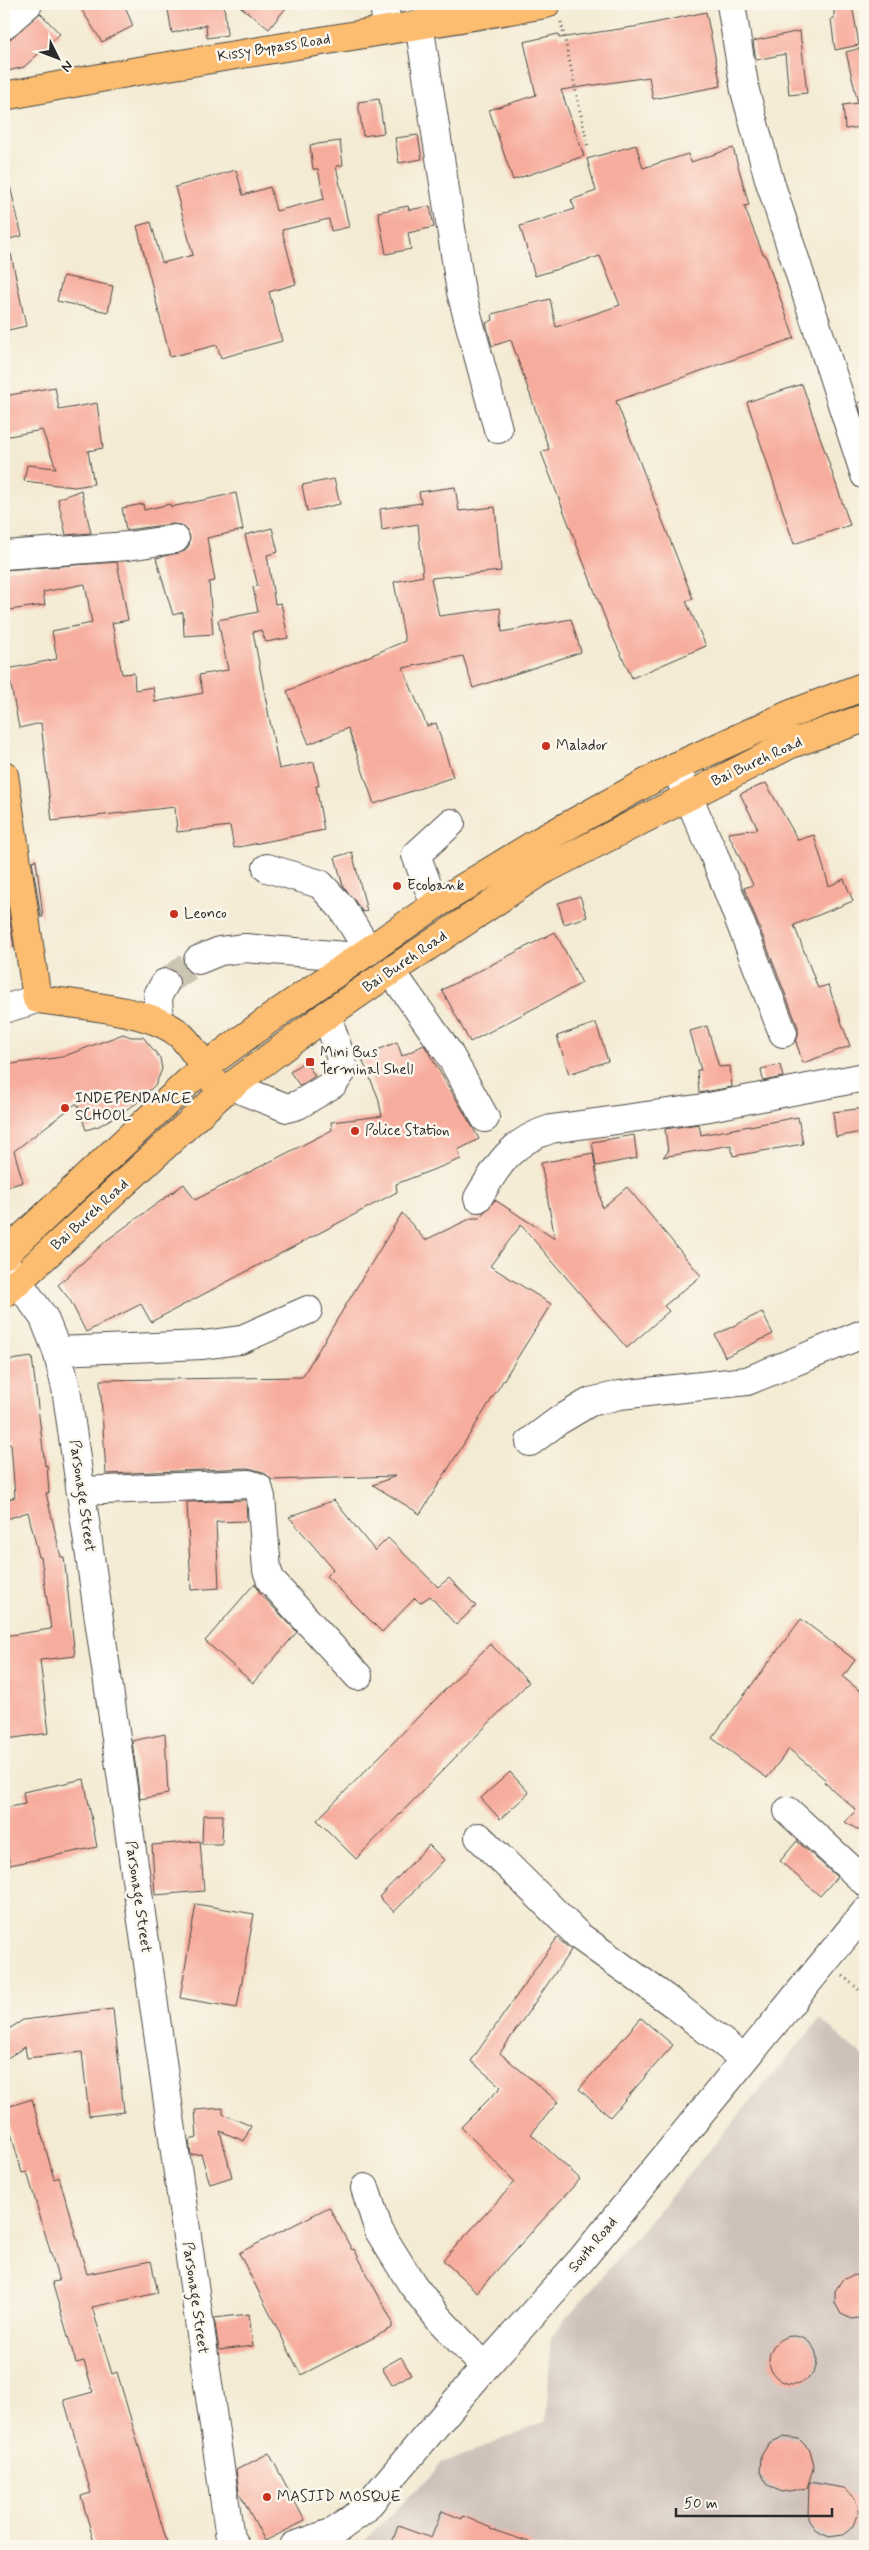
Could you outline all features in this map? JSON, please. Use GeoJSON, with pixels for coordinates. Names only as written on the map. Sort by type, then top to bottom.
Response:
{"type":"FeatureCollection","features":[{"type":"Feature","properties":{"kind":"main road","name":"Kissy Bypass Road"},"geometry":{"type":"LineString","coordinates":[[4,96],[132,72],[386,17],[419,24],[552,8]]}},
{"type":"Feature","properties":{"kind":"main road"},"geometry":{"type":"LineString","coordinates":[[4,1254],[203,1068],[282,1010],[435,905],[540,840],[675,767],[791,714],[865,686]]}},
{"type":"Feature","properties":{"kind":"main road","name":"Bai Bureh Road"},"geometry":{"type":"LineString","coordinates":[[9,1278],[226,1090],[326,1015],[538,873],[790,744],[865,718]]}},
{"type":"Feature","properties":{"kind":"main road"},"geometry":{"type":"LineString","coordinates":[[4,775],[6,804],[37,998],[125,1012],[159,1020],[184,1039],[203,1068],[226,1090]]}},
{"type":"Feature","properties":{"kind":"street"},"geometry":{"type":"LineString","coordinates":[[4,25],[28,4]]}},
{"type":"Feature","properties":{"kind":"street"},"geometry":{"type":"LineString","coordinates":[[731,4],[746,91],[769,179],[865,475]]}},
{"type":"Feature","properties":{"kind":"street"},"geometry":{"type":"LineString","coordinates":[[419,24],[461,292],[498,429]]}},
{"type":"Feature","properties":{"kind":"street"},"geometry":{"type":"LineString","coordinates":[[4,555],[128,546],[175,540]]}},
{"type":"Feature","properties":{"kind":"street"},"geometry":{"type":"LineString","coordinates":[[675,767],[714,855],[782,1033]]}},
{"type":"Feature","properties":{"kind":"street"},"geometry":{"type":"LineString","coordinates":[[435,905],[416,855],[451,824]]}},
{"type":"Feature","properties":{"kind":"street"},"geometry":{"type":"LineString","coordinates":[[198,960],[220,951],[245,948],[364,954],[342,908],[320,884],[267,868]]}},
{"type":"Feature","properties":{"kind":"street"},"geometry":{"type":"LineString","coordinates":[[391,971],[448,1052],[485,1118]]}},
{"type":"Feature","properties":{"kind":"street"},"geometry":{"type":"LineString","coordinates":[[159,1020],[158,995],[165,983]]}},
{"type":"Feature","properties":{"kind":"street"},"geometry":{"type":"LineString","coordinates":[[4,1009],[37,998]]}},
{"type":"Feature","properties":{"kind":"street"},"geometry":{"type":"LineString","coordinates":[[226,1090],[287,1108],[298,1105],[333,1084],[342,1070],[341,1059],[326,1015]]}},
{"type":"Feature","properties":{"kind":"street"},"geometry":{"type":"LineString","coordinates":[[478,1198],[494,1170],[510,1151],[531,1136],[551,1129],[704,1108],[865,1077]]}},
{"type":"Feature","properties":{"kind":"street","name":"Parsonage Street"},"geometry":{"type":"LineString","coordinates":[[9,1278],[44,1318],[57,1351],[66,1388],[229,2528],[234,2546]]}},
{"type":"Feature","properties":{"kind":"street"},"geometry":{"type":"LineString","coordinates":[[57,1351],[203,1345],[240,1340],[308,1310]]}},
{"type":"Feature","properties":{"kind":"street"},"geometry":{"type":"LineString","coordinates":[[530,1442],[558,1421],[590,1402],[620,1395],[747,1381],[865,1332]]}},
{"type":"Feature","properties":{"kind":"street"},"geometry":{"type":"LineString","coordinates":[[81,1491],[248,1484],[258,1488],[261,1497],[267,1570],[271,1581],[358,1676]]}},
{"type":"Feature","properties":{"kind":"street"},"geometry":{"type":"LineString","coordinates":[[788,1811],[865,1882]]}},
{"type":"Feature","properties":{"kind":"street"},"geometry":{"type":"LineString","coordinates":[[479,1837],[579,1936],[675,2005],[744,2059]]}},
{"type":"Feature","properties":{"kind":"street","name":"South Road"},"geometry":{"type":"LineString","coordinates":[[294,2546],[334,2532],[364,2510],[485,2367],[580,2260],[865,1912]]}},
{"type":"Feature","properties":{"kind":"street"},"geometry":{"type":"LineString","coordinates":[[365,2188],[379,2231],[412,2284],[439,2319],[485,2367]]}},
{"type":"Feature","properties":{"kind":"path"},"geometry":{"type":"LineString","coordinates":[[552,8],[588,147]]}},
{"type":"Feature","properties":{"kind":"shaded area"},"geometry":{"type":"Polygon","coordinates":[[[820,2019],[865,2058],[865,2546],[360,2546],[441,2464],[546,2421],[551,2337],[820,2019]]]}},
{"type":"Feature","properties":{"kind":"building"},"geometry":{"type":"Polygon","coordinates":[[[78,4],[124,4],[133,26],[102,42],[78,4]]]}},
{"type":"Feature","properties":{"kind":"building"},"geometry":{"type":"Polygon","coordinates":[[[167,4],[224,4],[227,35],[207,38],[206,25],[172,33],[167,4]]]}},
{"type":"Feature","properties":{"kind":"building"},"geometry":{"type":"Polygon","coordinates":[[[237,4],[289,4],[269,29],[237,4]]]}},
{"type":"Feature","properties":{"kind":"building"},"geometry":{"type":"Polygon","coordinates":[[[834,4],[852,4],[859,45],[835,50],[831,19],[834,18],[834,4]]]}},
{"type":"Feature","properties":{"kind":"building"},"geometry":{"type":"Polygon","coordinates":[[[706,12],[721,86],[653,99],[649,77],[561,90],[584,156],[513,180],[489,110],[536,95],[524,42],[558,34],[559,38],[640,26],[706,12]]]}},
{"type":"Feature","properties":{"kind":"building"},"geometry":{"type":"Polygon","coordinates":[[[40,13],[60,34],[24,67],[4,72],[4,44],[40,13]]]}},
{"type":"Feature","properties":{"kind":"building"},"geometry":{"type":"Polygon","coordinates":[[[800,31],[807,93],[789,95],[785,54],[756,60],[753,41],[800,31]]]}},
{"type":"Feature","properties":{"kind":"building"},"geometry":{"type":"Polygon","coordinates":[[[865,47],[865,124],[863,127],[845,129],[843,105],[858,103],[846,52],[865,47]]]}},
{"type":"Feature","properties":{"kind":"building"},"geometry":{"type":"Polygon","coordinates":[[[379,99],[384,133],[363,136],[358,102],[379,99]]]}},
{"type":"Feature","properties":{"kind":"building"},"geometry":{"type":"Polygon","coordinates":[[[418,135],[422,159],[399,163],[395,138],[418,135]]]}},
{"type":"Feature","properties":{"kind":"building"},"geometry":{"type":"Polygon","coordinates":[[[340,141],[343,165],[336,166],[349,227],[331,231],[329,219],[282,230],[296,284],[269,292],[282,341],[221,358],[217,345],[170,357],[137,226],[151,222],[162,263],[193,255],[175,187],[236,170],[243,195],[270,187],[276,211],[324,199],[318,169],[313,169],[310,145],[340,141]]]}},
{"type":"Feature","properties":{"kind":"building"},"geometry":{"type":"Polygon","coordinates":[[[636,145],[643,168],[688,154],[691,162],[733,148],[749,205],[744,206],[763,254],[765,254],[794,338],[616,401],[693,599],[686,601],[706,646],[632,678],[610,631],[541,452],[549,449],[511,340],[492,346],[486,323],[493,320],[492,314],[550,299],[556,327],[620,305],[600,256],[535,276],[520,226],[575,209],[571,200],[596,191],[587,159],[636,145]]]}},
{"type":"Feature","properties":{"kind":"building"},"geometry":{"type":"Polygon","coordinates":[[[10,186],[22,236],[4,240],[4,187],[10,186]]]}},
{"type":"Feature","properties":{"kind":"building"},"geometry":{"type":"Polygon","coordinates":[[[408,206],[409,210],[430,206],[434,227],[408,233],[411,249],[386,254],[378,212],[408,206]]]}},
{"type":"Feature","properties":{"kind":"building"},"geometry":{"type":"Polygon","coordinates":[[[11,254],[26,326],[4,331],[4,255],[11,254]]]}},
{"type":"Feature","properties":{"kind":"building"},"geometry":{"type":"Polygon","coordinates":[[[63,276],[113,286],[108,312],[57,301],[63,276]]]}},
{"type":"Feature","properties":{"kind":"building"},"geometry":{"type":"Polygon","coordinates":[[[802,384],[850,525],[794,544],[747,402],[802,384]]]}},
{"type":"Feature","properties":{"kind":"building"},"geometry":{"type":"Polygon","coordinates":[[[55,387],[59,410],[97,403],[103,448],[88,451],[94,484],[74,487],[24,481],[27,465],[56,468],[42,430],[4,437],[4,396],[55,387]]]}},
{"type":"Feature","properties":{"kind":"building"},"geometry":{"type":"Polygon","coordinates":[[[865,400],[865,425],[858,403],[865,400]]]}},
{"type":"Feature","properties":{"kind":"building"},"geometry":{"type":"Polygon","coordinates":[[[334,479],[340,504],[307,511],[302,485],[334,479]]]}},
{"type":"Feature","properties":{"kind":"building"},"geometry":{"type":"Polygon","coordinates":[[[455,487],[459,511],[495,507],[501,571],[431,578],[439,616],[500,608],[502,632],[571,619],[581,652],[473,688],[463,656],[403,668],[427,726],[436,723],[453,777],[374,804],[348,728],[309,744],[287,691],[405,641],[394,582],[423,576],[418,524],[382,530],[380,509],[421,503],[419,492],[455,487]]]}},
{"type":"Feature","properties":{"kind":"building"},"geometry":{"type":"Polygon","coordinates":[[[81,490],[91,533],[66,535],[58,499],[81,490]]]}},
{"type":"Feature","properties":{"kind":"building"},"geometry":{"type":"Polygon","coordinates":[[[236,493],[243,530],[207,538],[215,581],[209,582],[213,634],[184,636],[183,612],[173,615],[156,558],[185,551],[189,545],[190,537],[187,530],[181,525],[173,524],[126,530],[122,508],[143,504],[144,510],[170,504],[171,507],[236,493]]]}},
{"type":"Feature","properties":{"kind":"building"},"geometry":{"type":"Polygon","coordinates":[[[272,528],[278,552],[267,555],[275,604],[281,603],[288,638],[266,642],[261,630],[253,632],[279,769],[314,762],[319,786],[316,786],[324,830],[234,848],[230,826],[177,832],[175,807],[52,821],[41,723],[19,728],[8,669],[57,659],[52,631],[92,623],[85,584],[43,592],[45,605],[9,610],[4,570],[117,562],[128,620],[112,623],[122,674],[134,673],[135,690],[153,687],[155,702],[203,693],[199,675],[228,670],[218,620],[258,612],[253,587],[258,586],[245,535],[272,528]]]}},
{"type":"Feature","properties":{"kind":"building"},"geometry":{"type":"Polygon","coordinates":[[[766,783],[798,840],[814,835],[829,886],[844,879],[853,901],[794,925],[818,988],[828,985],[850,1046],[803,1063],[796,1042],[798,1027],[744,888],[753,885],[728,833],[758,829],[740,794],[766,783]]]}},
{"type":"Feature","properties":{"kind":"building"},"geometry":{"type":"Polygon","coordinates":[[[352,852],[367,911],[363,912],[343,886],[335,857],[352,852]]]}},
{"type":"Feature","properties":{"kind":"building"},"geometry":{"type":"Polygon","coordinates":[[[36,860],[43,917],[41,917],[32,861],[36,860]]]}},
{"type":"Feature","properties":{"kind":"building"},"geometry":{"type":"Polygon","coordinates":[[[4,885],[14,947],[4,948],[4,885]]]}},
{"type":"Feature","properties":{"kind":"building"},"geometry":{"type":"Polygon","coordinates":[[[580,896],[587,917],[564,924],[558,903],[580,896]]]}},
{"type":"Feature","properties":{"kind":"building"},"geometry":{"type":"Polygon","coordinates":[[[555,932],[582,983],[470,1042],[442,990],[555,932]]]}},
{"type":"Feature","properties":{"kind":"building"},"geometry":{"type":"Polygon","coordinates":[[[596,1023],[608,1061],[569,1074],[557,1036],[596,1023]]]}},
{"type":"Feature","properties":{"kind":"building"},"geometry":{"type":"Polygon","coordinates":[[[707,1026],[719,1067],[730,1066],[732,1087],[699,1093],[697,1070],[701,1070],[690,1031],[707,1026]]]}},
{"type":"Feature","properties":{"kind":"building"},"geometry":{"type":"Polygon","coordinates":[[[123,1034],[131,1037],[143,1037],[160,1058],[162,1069],[156,1084],[137,1103],[99,1126],[86,1130],[77,1103],[14,1151],[23,1182],[4,1188],[4,1065],[62,1057],[123,1034]]]}},
{"type":"Feature","properties":{"kind":"building"},"geometry":{"type":"Polygon","coordinates":[[[397,1042],[402,1056],[424,1045],[473,1128],[479,1139],[458,1150],[461,1159],[396,1184],[397,1192],[151,1322],[141,1304],[86,1332],[70,1300],[58,1285],[107,1240],[184,1184],[195,1200],[332,1130],[331,1122],[382,1116],[378,1097],[361,1057],[397,1042]]]}},
{"type":"Feature","properties":{"kind":"building"},"geometry":{"type":"Polygon","coordinates":[[[305,1061],[315,1076],[300,1086],[290,1072],[305,1061]]]}},
{"type":"Feature","properties":{"kind":"building"},"geometry":{"type":"Polygon","coordinates":[[[780,1065],[783,1077],[763,1081],[761,1069],[780,1065]]]}},
{"type":"Feature","properties":{"kind":"building"},"geometry":{"type":"Polygon","coordinates":[[[865,1108],[865,1131],[836,1137],[833,1112],[865,1108]]]}},
{"type":"Feature","properties":{"kind":"building"},"geometry":{"type":"Polygon","coordinates":[[[798,1117],[803,1144],[733,1156],[731,1145],[663,1157],[668,1152],[665,1129],[699,1124],[701,1135],[798,1117]]]}},
{"type":"Feature","properties":{"kind":"building"},"geometry":{"type":"Polygon","coordinates":[[[634,1135],[637,1158],[596,1166],[592,1142],[634,1135]]]}},
{"type":"Feature","properties":{"kind":"building"},"geometry":{"type":"Polygon","coordinates":[[[593,1153],[602,1208],[627,1187],[701,1276],[664,1306],[669,1311],[627,1348],[521,1225],[490,1266],[551,1304],[420,1514],[373,1485],[396,1476],[272,1480],[263,1472],[248,1468],[106,1474],[100,1380],[302,1377],[402,1213],[425,1240],[472,1218],[479,1218],[495,1200],[555,1239],[541,1163],[593,1153]]]}},
{"type":"Feature","properties":{"kind":"building"},"geometry":{"type":"Polygon","coordinates":[[[762,1312],[773,1334],[725,1357],[715,1335],[762,1312]]]}},
{"type":"Feature","properties":{"kind":"building"},"geometry":{"type":"Polygon","coordinates":[[[32,1357],[45,1466],[47,1465],[49,1493],[46,1493],[61,1557],[64,1557],[75,1656],[40,1660],[49,1733],[7,1739],[4,1712],[4,1636],[51,1629],[41,1557],[39,1557],[28,1512],[4,1520],[4,1501],[15,1497],[11,1444],[4,1445],[4,1361],[32,1357]]]}},
{"type":"Feature","properties":{"kind":"building"},"geometry":{"type":"Polygon","coordinates":[[[246,1500],[247,1521],[216,1522],[219,1588],[191,1590],[187,1502],[246,1500]]]}},
{"type":"Feature","properties":{"kind":"building"},"geometry":{"type":"Polygon","coordinates":[[[334,1500],[375,1551],[388,1538],[438,1587],[449,1578],[476,1606],[456,1625],[430,1596],[420,1603],[415,1598],[382,1632],[326,1576],[333,1569],[289,1517],[334,1500]]]}},
{"type":"Feature","properties":{"kind":"building"},"geometry":{"type":"Polygon","coordinates":[[[255,1583],[259,1592],[297,1632],[253,1683],[205,1641],[255,1583]]]}},
{"type":"Feature","properties":{"kind":"building"},"geometry":{"type":"Polygon","coordinates":[[[801,1619],[855,1660],[843,1677],[865,1695],[865,1834],[845,1822],[856,1810],[824,1782],[826,1780],[789,1749],[767,1778],[712,1738],[801,1619]]]}},
{"type":"Feature","properties":{"kind":"building"},"geometry":{"type":"Polygon","coordinates":[[[490,1644],[529,1682],[356,1859],[317,1820],[490,1644]]]}},
{"type":"Feature","properties":{"kind":"building"},"geometry":{"type":"Polygon","coordinates":[[[165,1734],[168,1794],[140,1799],[132,1741],[165,1734]]]}},
{"type":"Feature","properties":{"kind":"building"},"geometry":{"type":"Polygon","coordinates":[[[510,1772],[529,1793],[500,1819],[481,1798],[510,1772]]]}},
{"type":"Feature","properties":{"kind":"building"},"geometry":{"type":"Polygon","coordinates":[[[84,1779],[97,1847],[10,1865],[4,1836],[4,1808],[25,1804],[23,1792],[84,1779]]]}},
{"type":"Feature","properties":{"kind":"building"},"geometry":{"type":"Polygon","coordinates":[[[203,1815],[223,1815],[222,1844],[202,1844],[203,1815]]]}},
{"type":"Feature","properties":{"kind":"building"},"geometry":{"type":"Polygon","coordinates":[[[200,1841],[204,1891],[155,1895],[152,1845],[200,1841]]]}},
{"type":"Feature","properties":{"kind":"building"},"geometry":{"type":"Polygon","coordinates":[[[797,1841],[837,1877],[820,1896],[780,1861],[797,1841]]]}},
{"type":"Feature","properties":{"kind":"building"},"geometry":{"type":"Polygon","coordinates":[[[429,1845],[444,1860],[394,1912],[379,1897],[429,1845]]]}},
{"type":"Feature","properties":{"kind":"building"},"geometry":{"type":"Polygon","coordinates":[[[196,1904],[254,1914],[237,2008],[180,1998],[196,1904]]]}},
{"type":"Feature","properties":{"kind":"building"},"geometry":{"type":"Polygon","coordinates":[[[557,1938],[571,1950],[500,2053],[558,2102],[531,2134],[580,2179],[477,2292],[443,2260],[515,2182],[461,2127],[501,2087],[471,2061],[557,1938]]]}},
{"type":"Feature","properties":{"kind":"building"},"geometry":{"type":"Polygon","coordinates":[[[113,2009],[124,2112],[89,2116],[82,2052],[27,2058],[25,2047],[4,2060],[4,2032],[23,2020],[113,2009]]]}},
{"type":"Feature","properties":{"kind":"building"},"geometry":{"type":"Polygon","coordinates":[[[641,2018],[673,2045],[610,2117],[579,2089],[641,2018]]]}},
{"type":"Feature","properties":{"kind":"building"},"geometry":{"type":"Polygon","coordinates":[[[32,2099],[54,2179],[59,2177],[87,2274],[151,2261],[158,2293],[92,2307],[112,2374],[117,2372],[168,2546],[95,2546],[81,2496],[91,2493],[64,2400],[93,2392],[84,2361],[76,2363],[52,2282],[59,2281],[27,2172],[22,2173],[4,2108],[32,2099]]]}},
{"type":"Feature","properties":{"kind":"building"},"geometry":{"type":"Polygon","coordinates":[[[223,2108],[223,2114],[251,2126],[244,2141],[220,2131],[232,2177],[210,2184],[201,2154],[191,2155],[189,2140],[197,2138],[195,2110],[223,2108]]]}},
{"type":"Feature","properties":{"kind":"building"},"geometry":{"type":"Polygon","coordinates":[[[329,2207],[352,2250],[354,2249],[392,2321],[392,2328],[301,2375],[239,2253],[329,2207]]]}},
{"type":"Feature","properties":{"kind":"building"},"geometry":{"type":"Polygon","coordinates":[[[853,2275],[865,2277],[865,2317],[852,2319],[841,2314],[835,2303],[835,2291],[842,2280],[853,2275]]]}},
{"type":"Feature","properties":{"kind":"building"},"geometry":{"type":"Polygon","coordinates":[[[249,2314],[253,2346],[219,2350],[214,2318],[249,2314]]]}},
{"type":"Feature","properties":{"kind":"building"},"geometry":{"type":"Polygon","coordinates":[[[788,2336],[798,2336],[807,2340],[813,2346],[817,2360],[813,2374],[807,2380],[798,2384],[788,2384],[779,2380],[773,2374],[769,2365],[769,2355],[773,2346],[779,2340],[788,2336]]]}},
{"type":"Feature","properties":{"kind":"building"},"geometry":{"type":"Polygon","coordinates":[[[401,2357],[411,2374],[392,2385],[382,2368],[401,2357]]]}},
{"type":"Feature","properties":{"kind":"building"},"geometry":{"type":"Polygon","coordinates":[[[783,2437],[799,2439],[810,2450],[814,2465],[807,2488],[782,2492],[768,2485],[760,2472],[761,2456],[769,2443],[783,2437]]]}},
{"type":"Feature","properties":{"kind":"building","name":"MASJID MOSQUE"},"geometry":{"type":"Polygon","coordinates":[[[269,2453],[305,2521],[265,2541],[239,2492],[236,2470],[269,2453]]]}},
{"type":"Feature","properties":{"kind":"building"},"geometry":{"type":"Polygon","coordinates":[[[809,2482],[844,2488],[855,2498],[859,2512],[854,2526],[843,2535],[829,2537],[816,2531],[808,2518],[809,2482]]]}},
{"type":"Feature","properties":{"kind":"building"},"geometry":{"type":"Polygon","coordinates":[[[442,2511],[462,2519],[463,2516],[490,2529],[532,2543],[532,2546],[391,2546],[398,2526],[431,2538],[442,2511]]]}},
{"type":"Feature","properties":{"kind":"tunnel"},"geometry":{"type":"LineString","coordinates":[[165,983],[198,960]]}},
{"type":"Feature","properties":{"kind":"place","name":"Malador"},"geometry":{"type":"Point","coordinates":[546,746]}},
{"type":"Feature","properties":{"kind":"place","name":"Ecobank"},"geometry":{"type":"Point","coordinates":[397,886]}},
{"type":"Feature","properties":{"kind":"place","name":"Leonco"},"geometry":{"type":"Point","coordinates":[174,914]}},
{"type":"Feature","properties":{"kind":"place","name":"Mini Bus Terminal Shell"},"geometry":{"type":"Point","coordinates":[310,1062]}},
{"type":"Feature","properties":{"kind":"place","name":"INDEPENDANCE SCHOOL"},"geometry":{"type":"Point","coordinates":[65,1108]}},
{"type":"Feature","properties":{"kind":"place","name":"Police Station"},"geometry":{"type":"Point","coordinates":[355,1131]}},
{"type":"Feature","properties":{"kind":"place","name":"MASJID MOSQUE"},"geometry":{"type":"Point","coordinates":[267,2497]}}]}
